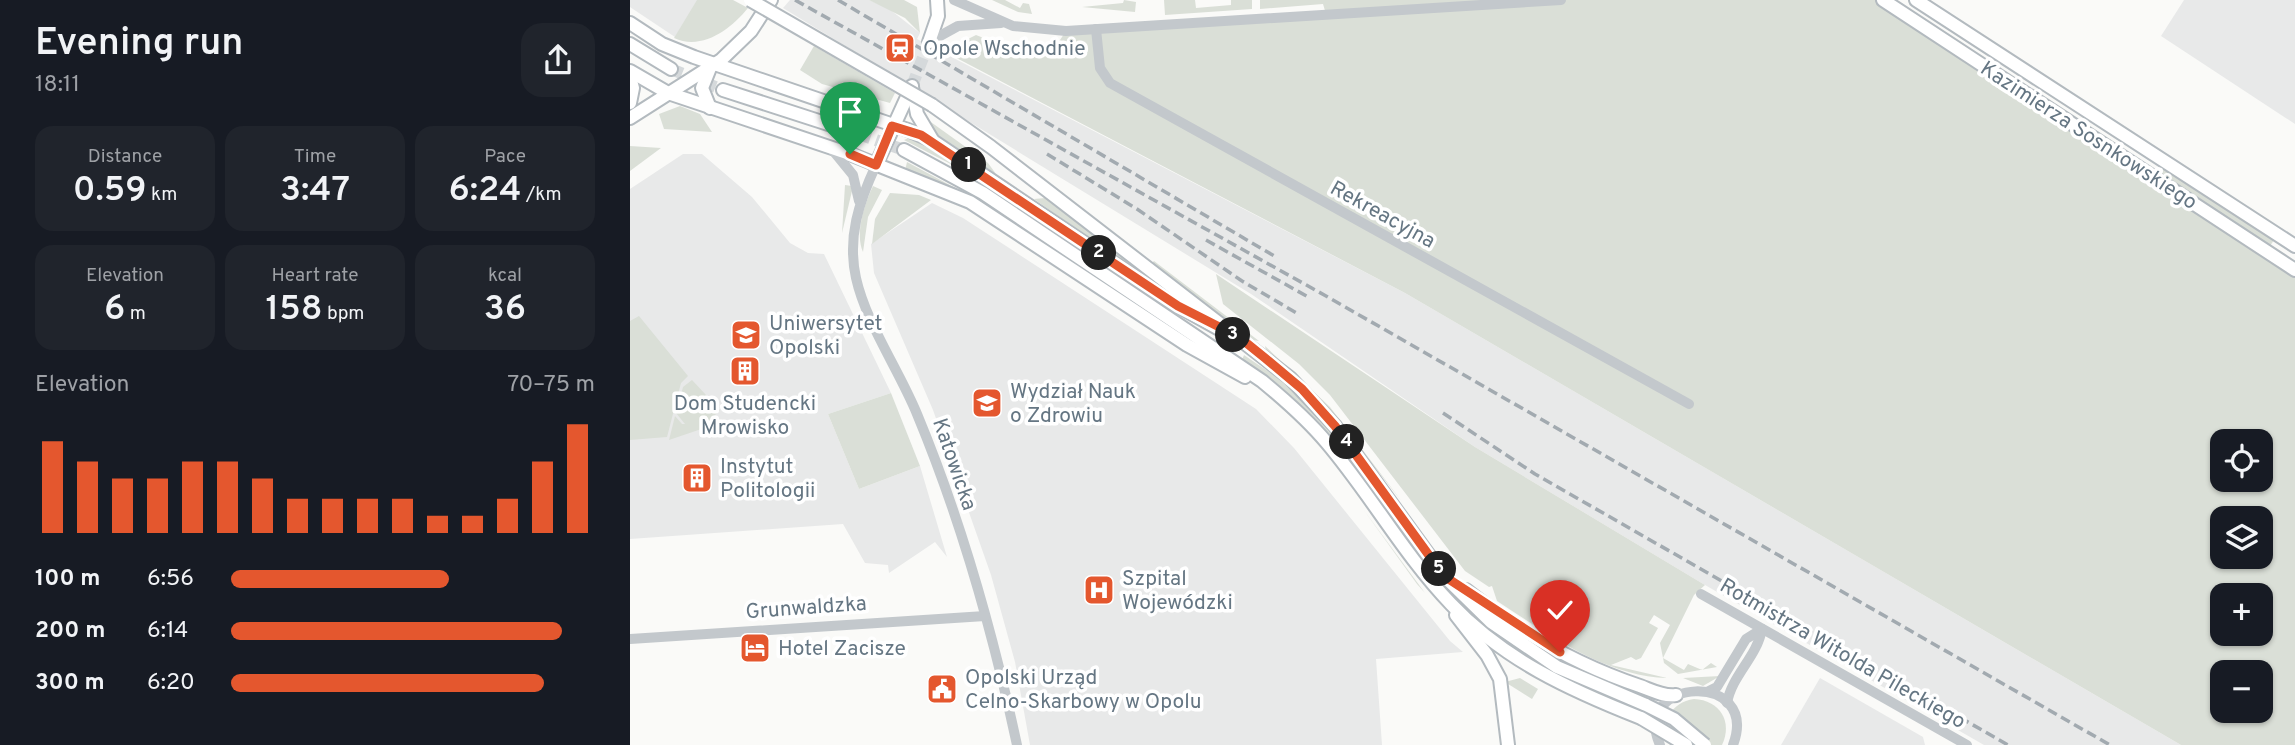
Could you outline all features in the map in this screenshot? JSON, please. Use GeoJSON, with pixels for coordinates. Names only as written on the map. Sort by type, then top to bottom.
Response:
{"type":"FeatureCollection","features":[{"type":"Feature","properties":{"kind":"main road"},"geometry":{"type":"LineString","coordinates":[[750,0],[932,105],[1239,337],[1290,378],[1322,410],[1444,576],[1491,622],[1528,649],[1575,676],[1674,719],[1705,745]]}},
{"type":"Feature","properties":{"kind":"main road"},"geometry":{"type":"LineString","coordinates":[[630,118],[712,67],[751,31],[771,0]]}},
{"type":"Feature","properties":{"kind":"main road"},"geometry":{"type":"LineString","coordinates":[[929,42],[938,16],[937,0]]}},
{"type":"Feature","properties":{"kind":"main road","name":"Kazimierza Sosnkowskiego"},"geometry":{"type":"LineString","coordinates":[[1883,0],[2295,270]]}},
{"type":"Feature","properties":{"kind":"main road","name":"Kazimierza Sosnkowskiego"},"geometry":{"type":"LineString","coordinates":[[1916,0],[2295,246]]}},
{"type":"Feature","properties":{"kind":"main road"},"geometry":{"type":"LineString","coordinates":[[630,23],[662,44],[712,67],[933,141],[1178,306],[1239,337]]}},
{"type":"Feature","properties":{"kind":"main road"},"geometry":{"type":"LineString","coordinates":[[630,44],[671,69]]}},
{"type":"Feature","properties":{"kind":"main road"},"geometry":{"type":"LineString","coordinates":[[710,108],[702,88],[712,67]]}},
{"type":"Feature","properties":{"kind":"main road"},"geometry":{"type":"LineString","coordinates":[[630,71],[668,93],[831,148],[946,191],[985,211],[1186,345],[1276,393]]}},
{"type":"Feature","properties":{"kind":"main road"},"geometry":{"type":"LineString","coordinates":[[630,76],[633,88],[630,103]]}},
{"type":"Feature","properties":{"kind":"main road"},"geometry":{"type":"LineString","coordinates":[[876,165],[912,86],[917,114],[933,141]]}},
{"type":"Feature","properties":{"kind":"main road"},"geometry":{"type":"LineString","coordinates":[[723,90],[859,134]]}},
{"type":"Feature","properties":{"kind":"main road"},"geometry":{"type":"LineString","coordinates":[[904,150],[984,193],[1247,370],[1276,393],[1328,444],[1423,572],[1452,605],[1495,644],[1571,690],[1641,718],[1686,745]]}},
{"type":"Feature","properties":{"kind":"main road"},"geometry":{"type":"LineString","coordinates":[[1444,576],[1560,652],[1593,670],[1663,695],[1676,695]]}},
{"type":"Feature","properties":{"kind":"main road"},"geometry":{"type":"LineString","coordinates":[[1452,605],[1463,627],[1487,655],[1500,679],[1507,745]]}},
{"type":"Feature","properties":{"kind":"street"},"geometry":{"type":"LineString","coordinates":[[954,0],[1005,23],[1040,30],[1096,29],[1561,0]]}},
{"type":"Feature","properties":{"kind":"street"},"geometry":{"type":"LineString","coordinates":[[929,42],[958,26],[1005,23]]}},
{"type":"Feature","properties":{"kind":"street","name":"Rekreacyjna"},"geometry":{"type":"LineString","coordinates":[[1096,29],[1100,68],[1110,83],[1689,404]]}},
{"type":"Feature","properties":{"kind":"street"},"geometry":{"type":"LineString","coordinates":[[831,148],[853,175],[859,203]]}},
{"type":"Feature","properties":{"kind":"street"},"geometry":{"type":"LineString","coordinates":[[859,203],[876,165]]}},
{"type":"Feature","properties":{"kind":"street","name":"Katowicka"},"geometry":{"type":"LineString","coordinates":[[859,203],[852,243],[856,278],[917,414],[985,616],[1017,745]]}},
{"type":"Feature","properties":{"kind":"street","name":"Rotmistrza Witolda Pileckiego"},"geometry":{"type":"LineString","coordinates":[[1701,594],[1967,745]]}},
{"type":"Feature","properties":{"kind":"street","name":"Grunwaldzka"},"geometry":{"type":"LineString","coordinates":[[630,639],[985,616]]}},
{"type":"Feature","properties":{"kind":"street"},"geometry":{"type":"LineString","coordinates":[[1657,743],[1659,715],[1676,695],[1692,690],[1709,691],[1717,687],[1746,639],[1762,629]]}},
{"type":"Feature","properties":{"kind":"street"},"geometry":{"type":"LineString","coordinates":[[1727,703],[1735,680],[1759,647],[1762,629]]}},
{"type":"Feature","properties":{"kind":"street"},"geometry":{"type":"LineString","coordinates":[[1709,691],[1727,703],[1736,722],[1733,745]]}},
{"type":"Feature","properties":{"kind":"shaded area"},"geometry":{"type":"Polygon","coordinates":[[[630,0],[699,0],[675,37],[630,7],[630,0]]]}},
{"type":"Feature","properties":{"kind":"shaded area"},"geometry":{"type":"Polygon","coordinates":[[[697,0],[733,0],[748,8],[715,36],[695,42],[674,38],[697,0]]]}},
{"type":"Feature","properties":{"kind":"shaded area"},"geometry":{"type":"Polygon","coordinates":[[[790,0],[869,0],[888,8],[920,33],[917,39],[1405,293],[2181,745],[1984,745],[1705,585],[1475,447],[1251,294],[783,8],[790,0]]]}},
{"type":"Feature","properties":{"kind":"shaded area"},"geometry":{"type":"Polygon","coordinates":[[[869,0],[904,0],[917,7],[920,33],[905,18],[869,0]]]}},
{"type":"Feature","properties":{"kind":"shaded area"},"geometry":{"type":"Polygon","coordinates":[[[992,0],[1005,0],[1020,8],[1023,3],[1029,4],[1032,14],[1018,12],[992,0]]]}},
{"type":"Feature","properties":{"kind":"shaded area"},"geometry":{"type":"Polygon","coordinates":[[[1124,0],[1136,2],[1135,12],[1082,7],[1123,3],[1124,0]]]}},
{"type":"Feature","properties":{"kind":"shaded area"},"geometry":{"type":"Polygon","coordinates":[[[1164,0],[1195,0],[1196,8],[1231,5],[1231,0],[1252,0],[1252,9],[1165,15],[1164,0]]]}},
{"type":"Feature","properties":{"kind":"shaded area"},"geometry":{"type":"Polygon","coordinates":[[[1260,0],[1883,0],[2295,270],[2295,745],[2181,745],[1405,293],[947,53],[950,48],[976,35],[1019,52],[1052,52],[1066,31],[1326,14],[1323,4],[1260,9],[1260,0]]]}},
{"type":"Feature","properties":{"kind":"shaded area"},"geometry":{"type":"Polygon","coordinates":[[[2184,0],[2295,0],[2295,124],[2161,36],[2184,0]]]}},
{"type":"Feature","properties":{"kind":"shaded area"},"geometry":{"type":"Polygon","coordinates":[[[814,46],[895,93],[890,103],[822,84],[800,70],[814,46]]]}},
{"type":"Feature","properties":{"kind":"shaded area"},"geometry":{"type":"Polygon","coordinates":[[[680,106],[700,114],[712,132],[664,129],[659,114],[680,106]]]}},
{"type":"Feature","properties":{"kind":"shaded area"},"geometry":{"type":"Polygon","coordinates":[[[928,120],[988,163],[996,174],[931,130],[924,121],[928,120]]]}},
{"type":"Feature","properties":{"kind":"shaded area"},"geometry":{"type":"Polygon","coordinates":[[[913,136],[973,173],[972,175],[904,140],[913,136]]]}},
{"type":"Feature","properties":{"kind":"shaded area"},"geometry":{"type":"Polygon","coordinates":[[[630,146],[661,148],[630,171],[630,146]]]}},
{"type":"Feature","properties":{"kind":"shaded area","name":"Uniwersytet Opolski"},"geometry":{"type":"Polygon","coordinates":[[[683,154],[702,154],[752,197],[790,243],[808,253],[824,254],[891,393],[828,414],[859,489],[920,466],[947,557],[935,542],[889,573],[888,565],[865,563],[843,524],[630,539],[630,189],[683,154]]]}},
{"type":"Feature","properties":{"kind":"shaded area"},"geometry":{"type":"Polygon","coordinates":[[[907,162],[974,198],[905,171],[907,162]]]}},
{"type":"Feature","properties":{"kind":"shaded area"},"geometry":{"type":"Polygon","coordinates":[[[2164,167],[2274,240],[2270,246],[2160,173],[2164,167]]]}},
{"type":"Feature","properties":{"kind":"shaded area"},"geometry":{"type":"Polygon","coordinates":[[[845,185],[852,186],[852,191],[842,233],[845,185]]]}},
{"type":"Feature","properties":{"kind":"shaded area"},"geometry":{"type":"Polygon","coordinates":[[[873,186],[882,190],[868,217],[863,252],[860,228],[873,186]]]}},
{"type":"Feature","properties":{"kind":"shaded area"},"geometry":{"type":"Polygon","coordinates":[[[890,193],[919,195],[931,200],[872,244],[875,219],[890,193]]]}},
{"type":"Feature","properties":{"kind":"shaded area"},"geometry":{"type":"Polygon","coordinates":[[[1045,198],[1176,296],[1175,298],[1034,199],[1045,198]]]}},
{"type":"Feature","properties":{"kind":"shaded area"},"geometry":{"type":"Polygon","coordinates":[[[932,203],[963,218],[1256,409],[1294,448],[1450,641],[1463,652],[1376,659],[1382,745],[1030,745],[1015,662],[991,575],[933,410],[874,273],[871,244],[932,203]]]}},
{"type":"Feature","properties":{"kind":"shaded area"},"geometry":{"type":"Polygon","coordinates":[[[1154,261],[1259,341],[1252,340],[1152,263],[1154,261]]]}},
{"type":"Feature","properties":{"kind":"shaded area"},"geometry":{"type":"Polygon","coordinates":[[[1216,274],[1475,447],[1705,585],[1694,595],[1663,658],[1660,643],[1670,625],[1654,615],[1649,623],[1658,628],[1641,658],[1636,660],[1631,657],[1611,665],[1667,678],[1621,670],[1599,661],[1557,639],[1497,601],[1492,586],[1489,587],[1465,571],[1330,395],[1299,364],[1223,304],[1216,274]]]}},
{"type":"Feature","properties":{"kind":"shaded area"},"geometry":{"type":"Polygon","coordinates":[[[639,316],[688,376],[681,383],[667,437],[630,440],[630,321],[639,316]]]}},
{"type":"Feature","properties":{"kind":"shaded area"},"geometry":{"type":"Polygon","coordinates":[[[1265,346],[1330,407],[1403,503],[1328,408],[1266,351],[1265,346]]]}},
{"type":"Feature","properties":{"kind":"shaded area"},"geometry":{"type":"Polygon","coordinates":[[[1244,355],[1287,385],[1320,417],[1355,462],[1404,534],[1453,593],[1494,630],[1556,673],[1555,675],[1522,654],[1464,606],[1413,551],[1294,408],[1270,382],[1242,360],[1244,355]]]}},
{"type":"Feature","properties":{"kind":"shaded area"},"geometry":{"type":"Polygon","coordinates":[[[692,380],[720,410],[714,416],[719,423],[669,440],[675,416],[685,424],[676,413],[683,387],[692,380]]]}},
{"type":"Feature","properties":{"kind":"shaded area"},"geometry":{"type":"Polygon","coordinates":[[[891,393],[920,466],[859,489],[828,414],[891,393]]]}},
{"type":"Feature","properties":{"kind":"shaded area"},"geometry":{"type":"Polygon","coordinates":[[[1363,509],[1425,593],[1417,584],[1363,509]]]}},
{"type":"Feature","properties":{"kind":"shaded area"},"geometry":{"type":"Polygon","coordinates":[[[1663,658],[1684,670],[1688,664],[1701,670],[1678,674],[1664,663],[1663,658]]]}},
{"type":"Feature","properties":{"kind":"shaded area"},"geometry":{"type":"Polygon","coordinates":[[[1711,663],[1717,667],[1703,670],[1711,663]]]}},
{"type":"Feature","properties":{"kind":"shaded area"},"geometry":{"type":"Polygon","coordinates":[[[1720,676],[1703,686],[1683,678],[1720,676]]]}},
{"type":"Feature","properties":{"kind":"shaded area"},"geometry":{"type":"Polygon","coordinates":[[[1520,678],[1538,689],[1532,699],[1505,682],[1520,678]]]}},
{"type":"Feature","properties":{"kind":"shaded area"},"geometry":{"type":"Polygon","coordinates":[[[1820,678],[1923,737],[1925,745],[1781,745],[1820,678]]]}},
{"type":"Feature","properties":{"kind":"shaded area"},"geometry":{"type":"Polygon","coordinates":[[[1694,699],[1711,703],[1722,714],[1726,728],[1722,745],[1670,745],[1666,729],[1669,715],[1679,704],[1694,699]]]}},
{"type":"Feature","properties":{"kind":"tunnel"},"geometry":{"type":"LineString","coordinates":[[912,86],[929,42]]}},
{"type":"Feature","properties":{"kind":"tunnel"},"geometry":{"type":"LineString","coordinates":[[671,69],[723,90]]}},
{"type":"Feature","properties":{"kind":"tunnel"},"geometry":{"type":"LineString","coordinates":[[859,134],[904,150]]}},
{"type":"Feature","properties":{"kind":"railway"},"geometry":{"type":"LineString","coordinates":[[795,0],[1326,296],[2110,745]]}},
{"type":"Feature","properties":{"kind":"railway"},"geometry":{"type":"LineString","coordinates":[[838,0],[1276,257]]}},
{"type":"Feature","properties":{"kind":"railway"},"geometry":{"type":"LineString","coordinates":[[1047,154],[1137,209],[1242,281],[1300,315]]}},
{"type":"Feature","properties":{"kind":"railway"},"geometry":{"type":"LineString","coordinates":[[1206,240],[1310,298]]}},
{"type":"Feature","properties":{"kind":"railway"},"geometry":{"type":"LineString","coordinates":[[1443,413],[1535,474],[2008,745]]}},
{"type":"Feature","properties":{"kind":"place","name":"Opole Wschodnie"},"geometry":{"type":"Point","coordinates":[900,48]}},
{"type":"Feature","properties":{"kind":"place","name":"Uniwersytet Opolski"},"geometry":{"type":"Point","coordinates":[746,335]}},
{"type":"Feature","properties":{"kind":"place","name":"Dom Studencki Mrowisko"},"geometry":{"type":"Point","coordinates":[745,371]}},
{"type":"Feature","properties":{"kind":"place","name":"Wydział Nauk o Zdrowiu"},"geometry":{"type":"Point","coordinates":[987,403]}},
{"type":"Feature","properties":{"kind":"place","name":"Instytut Politologii"},"geometry":{"type":"Point","coordinates":[697,478]}},
{"type":"Feature","properties":{"kind":"place","name":"Szpital Wojewódzki"},"geometry":{"type":"Point","coordinates":[1099,590]}},
{"type":"Feature","properties":{"kind":"place","name":"Hotel Zacisze"},"geometry":{"type":"Point","coordinates":[755,648]}},
{"type":"Feature","properties":{"kind":"place","name":"Opolski Urząd Celno-Skarbowy w Opolu"},"geometry":{"type":"Point","coordinates":[942,689]}},
{"type":"Feature","properties":{"kind":"route"},"geometry":{"type":"LineString","coordinates":[[850,154],[876,165],[892,126],[921,135],[1178,306],[1239,337],[1290,378],[1322,410],[1444,576],[1560,652]]}}]}
